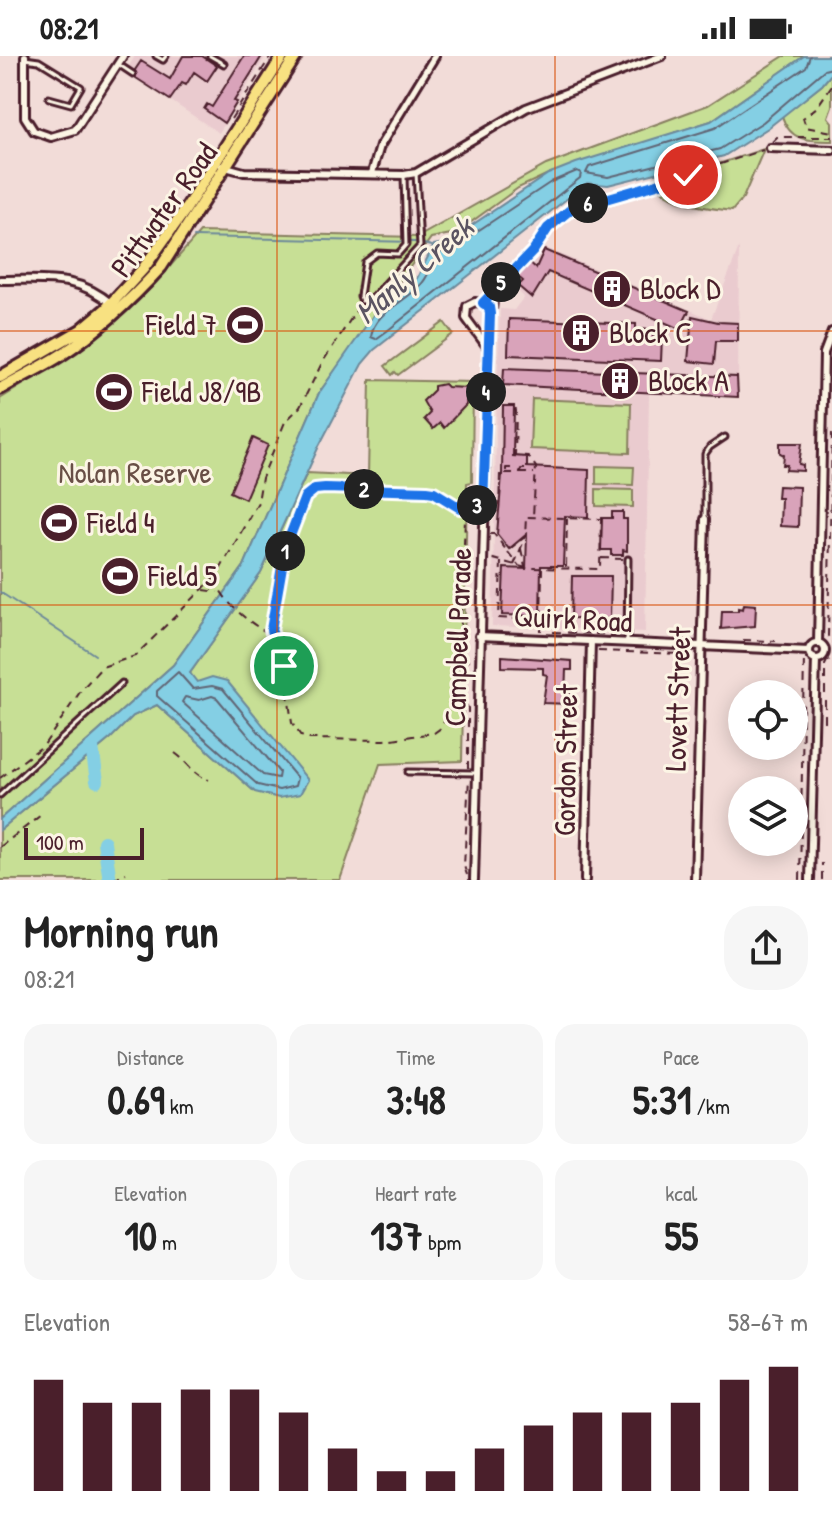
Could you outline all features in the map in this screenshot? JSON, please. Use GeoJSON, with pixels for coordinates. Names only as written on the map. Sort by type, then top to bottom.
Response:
{"type":"FeatureCollection","features":[{"type":"Feature","properties":{"kind":"main road","name":"Pittwater Road"},"geometry":{"type":"LineString","coordinates":[[0,377],[66,340],[115,306],[216,161],[283,56]]}},
{"type":"Feature","properties":{"kind":"main road","name":"Pittwater Road"},"geometry":{"type":"LineString","coordinates":[[0,389],[59,356],[161,267],[296,56]]}},
{"type":"Feature","properties":{"kind":"street"},"geometry":{"type":"LineString","coordinates":[[25,58],[25,117],[34,131],[51,137],[75,130],[123,56]]}},
{"type":"Feature","properties":{"kind":"street"},"geometry":{"type":"LineString","coordinates":[[372,173],[380,146],[435,56]]}},
{"type":"Feature","properties":{"kind":"street"},"geometry":{"type":"LineString","coordinates":[[631,56],[634,68]]}},
{"type":"Feature","properties":{"kind":"street"},"geometry":{"type":"LineString","coordinates":[[216,161],[225,168],[244,172],[416,173],[526,108],[662,56]]}},
{"type":"Feature","properties":{"kind":"street"},"geometry":{"type":"LineString","coordinates":[[771,146],[832,150]]}},
{"type":"Feature","properties":{"kind":"street"},"geometry":{"type":"LineString","coordinates":[[0,280],[67,280],[83,285],[115,306]]}},
{"type":"Feature","properties":{"kind":"street"},"geometry":{"type":"LineString","coordinates":[[483,303],[475,302],[467,306],[466,318],[488,348]]}},
{"type":"Feature","properties":{"kind":"street","name":"Campbell Parade"},"geometry":{"type":"LineString","coordinates":[[474,880],[472,773],[490,314],[489,307],[483,303]]}},
{"type":"Feature","properties":{"kind":"street"},"geometry":{"type":"LineString","coordinates":[[818,639],[804,654],[816,659],[829,652],[818,639],[824,353],[832,332]]}},
{"type":"Feature","properties":{"kind":"street","name":"Lovett Street"},"geometry":{"type":"LineString","coordinates":[[695,880],[705,519]]}},
{"type":"Feature","properties":{"kind":"street","name":"Quirk Road"},"geometry":{"type":"LineString","coordinates":[[479,636],[804,654]]}},
{"type":"Feature","properties":{"kind":"street","name":"Gordon Street"},"geometry":{"type":"LineString","coordinates":[[585,880],[591,641]]}},
{"type":"Feature","properties":{"kind":"street"},"geometry":{"type":"LineString","coordinates":[[810,880],[816,659]]}},
{"type":"Feature","properties":{"kind":"lane"},"geometry":{"type":"LineString","coordinates":[[156,56],[163,60],[166,56]]}},
{"type":"Feature","properties":{"kind":"lane"},"geometry":{"type":"LineString","coordinates":[[210,56],[224,64]]}},
{"type":"Feature","properties":{"kind":"lane"},"geometry":{"type":"LineString","coordinates":[[25,58],[39,61],[81,87],[71,104],[49,98]]}},
{"type":"Feature","properties":{"kind":"lane"},"geometry":{"type":"LineString","coordinates":[[118,64],[133,74]]}},
{"type":"Feature","properties":{"kind":"lane"},"geometry":{"type":"LineString","coordinates":[[404,175],[406,245],[398,254],[377,253],[365,262],[362,301],[371,299],[420,246],[416,173]]}},
{"type":"Feature","properties":{"kind":"lane"},"geometry":{"type":"LineString","coordinates":[[705,519],[705,454],[725,437]]}},
{"type":"Feature","properties":{"kind":"lane"},"geometry":{"type":"LineString","coordinates":[[627,643],[628,559]]}},
{"type":"Feature","properties":{"kind":"lane"},"geometry":{"type":"LineString","coordinates":[[0,795],[122,683]]}},
{"type":"Feature","properties":{"kind":"lane"},"geometry":{"type":"LineString","coordinates":[[408,772],[472,773]]}},
{"type":"Feature","properties":{"kind":"path"},"geometry":{"type":"LineString","coordinates":[[227,126],[271,56]]}},
{"type":"Feature","properties":{"kind":"path"},"geometry":{"type":"LineString","coordinates":[[832,85],[817,107],[803,118],[810,129],[832,132]]}},
{"type":"Feature","properties":{"kind":"path"},"geometry":{"type":"LineString","coordinates":[[483,303],[533,251],[548,228],[571,209],[688,175],[771,146],[777,137],[832,137]]}},
{"type":"Feature","properties":{"kind":"path"},"geometry":{"type":"LineString","coordinates":[[0,778],[54,735],[82,689],[102,667],[135,656],[214,577],[258,502],[262,478],[285,422],[300,407],[322,363],[362,301]]}},
{"type":"Feature","properties":{"kind":"path"},"geometry":{"type":"LineString","coordinates":[[514,410],[515,455],[528,456],[536,467],[533,517]]}},
{"type":"Feature","properties":{"kind":"path"},"geometry":{"type":"LineString","coordinates":[[832,433],[828,636],[832,642]]}},
{"type":"Feature","properties":{"kind":"path"},"geometry":{"type":"LineString","coordinates":[[499,510],[500,473],[513,469],[520,473],[525,470],[536,476]]}},
{"type":"Feature","properties":{"kind":"path"},"geometry":{"type":"LineString","coordinates":[[315,489],[434,492],[460,508],[465,519],[458,692],[438,731],[385,740],[305,738],[292,723],[284,666],[271,636],[275,595],[285,549],[305,497],[315,489]]}},
{"type":"Feature","properties":{"kind":"path"},"geometry":{"type":"LineString","coordinates":[[528,493],[535,495]]}},
{"type":"Feature","properties":{"kind":"path"},"geometry":{"type":"LineString","coordinates":[[460,508],[465,505],[483,506]]}},
{"type":"Feature","properties":{"kind":"path"},"geometry":{"type":"LineString","coordinates":[[515,563],[525,537],[524,517],[601,519],[600,576]]}},
{"type":"Feature","properties":{"kind":"path"},"geometry":{"type":"LineString","coordinates":[[566,569],[567,518]]}},
{"type":"Feature","properties":{"kind":"path"},"geometry":{"type":"LineString","coordinates":[[482,534],[494,534],[515,563]]}},
{"type":"Feature","properties":{"kind":"path"},"geometry":{"type":"LineString","coordinates":[[507,551],[525,537]]}},
{"type":"Feature","properties":{"kind":"path"},"geometry":{"type":"LineString","coordinates":[[521,548],[526,568]]}},
{"type":"Feature","properties":{"kind":"path"},"geometry":{"type":"LineString","coordinates":[[464,550],[490,551],[491,559],[526,568],[600,569]]}},
{"type":"Feature","properties":{"kind":"path"},"geometry":{"type":"LineString","coordinates":[[600,558],[628,559]]}},
{"type":"Feature","properties":{"kind":"path"},"geometry":{"type":"LineString","coordinates":[[501,561],[499,618],[541,620]]}},
{"type":"Feature","properties":{"kind":"path"},"geometry":{"type":"LineString","coordinates":[[541,631],[543,568]]}},
{"type":"Feature","properties":{"kind":"path"},"geometry":{"type":"LineString","coordinates":[[214,577],[220,592],[238,611],[271,636]]}},
{"type":"Feature","properties":{"kind":"path"},"geometry":{"type":"LineString","coordinates":[[203,590],[220,592]]}},
{"type":"Feature","properties":{"kind":"path"},"geometry":{"type":"LineString","coordinates":[[480,602],[500,602]]}},
{"type":"Feature","properties":{"kind":"path"},"geometry":{"type":"LineString","coordinates":[[818,639],[828,636]]}},
{"type":"Feature","properties":{"kind":"path"},"geometry":{"type":"LineString","coordinates":[[800,880],[804,654]]}},
{"type":"Feature","properties":{"kind":"path"},"geometry":{"type":"LineString","coordinates":[[825,722],[825,665],[832,659]]}},
{"type":"Feature","properties":{"kind":"path"},"geometry":{"type":"LineString","coordinates":[[458,692],[468,708],[472,773],[464,866],[467,880]]}},
{"type":"Feature","properties":{"kind":"path"},"geometry":{"type":"LineString","coordinates":[[175,753],[193,772],[209,780]]}},
{"type":"Feature","properties":{"kind":"path"},"geometry":{"type":"LineString","coordinates":[[0,847],[41,815]]}},
{"type":"Feature","properties":{"kind":"path"},"geometry":{"type":"LineString","coordinates":[[822,863],[822,880]]}},
{"type":"Feature","properties":{"kind":"path"},"geometry":{"type":"LineString","coordinates":[[113,880],[126,873]]}},
{"type":"Feature","properties":{"kind":"shaded area"},"geometry":{"type":"Polygon","coordinates":[[[135,56],[266,56],[219,133],[126,71],[135,56]]]}},
{"type":"Feature","properties":{"kind":"shaded area"},"geometry":{"type":"Polygon","coordinates":[[[541,246],[711,319],[739,248],[738,397],[649,394],[645,632],[492,626],[497,390],[525,390],[497,388],[500,309],[514,310],[524,297],[511,284],[541,246]]]}},
{"type":"Feature","properties":{"kind":"green space","name":"Nolan Reserve"},"geometry":{"type":"Polygon","coordinates":[[[784,56],[804,56],[711,121],[548,174],[518,188],[456,233],[431,238],[319,393],[244,566],[173,665],[0,819],[0,399],[94,340],[152,287],[200,232],[418,237],[546,165],[708,105],[784,56]]]}},
{"type":"Feature","properties":{"kind":"green space"},"geometry":{"type":"Polygon","coordinates":[[[832,73],[832,106],[828,117],[832,122],[832,141],[808,140],[795,135],[782,116],[822,85],[832,73]]]}},
{"type":"Feature","properties":{"kind":"green space"},"geometry":{"type":"Polygon","coordinates":[[[764,149],[743,198],[732,211],[680,201],[657,184],[764,149]]]}},
{"type":"Feature","properties":{"kind":"green space"},"geometry":{"type":"Polygon","coordinates":[[[444,322],[453,334],[398,375],[395,372],[392,375],[385,366],[444,322]]]}},
{"type":"Feature","properties":{"kind":"green space"},"geometry":{"type":"Polygon","coordinates":[[[370,380],[473,382],[472,482],[467,483],[462,761],[380,764],[340,880],[0,880],[0,830],[133,716],[157,705],[255,792],[190,673],[261,573],[307,473],[368,476],[370,380]]]}},
{"type":"Feature","properties":{"kind":"green space"},"geometry":{"type":"Polygon","coordinates":[[[532,399],[631,403],[630,453],[530,449],[532,399]]]}},
{"type":"Feature","properties":{"kind":"green space"},"geometry":{"type":"Polygon","coordinates":[[[596,466],[634,467],[633,485],[596,484],[596,466]]]}},
{"type":"Feature","properties":{"kind":"green space"},"geometry":{"type":"Polygon","coordinates":[[[596,489],[633,490],[633,507],[596,506],[596,489]]]}},
{"type":"Feature","properties":{"kind":"water"},"geometry":{"type":"Polygon","coordinates":[[[804,56],[832,56],[832,73],[822,85],[768,128],[724,156],[608,185],[587,183],[374,350],[362,364],[319,446],[261,573],[190,673],[197,682],[212,677],[227,681],[308,780],[300,794],[279,798],[255,792],[157,705],[133,716],[0,830],[0,819],[173,665],[244,566],[319,393],[379,307],[417,278],[434,245],[445,243],[548,174],[711,121],[804,56]]]}},
{"type":"Feature","properties":{"kind":"building"},"geometry":{"type":"Polygon","coordinates":[[[183,56],[202,56],[217,66],[207,81],[194,72],[170,100],[136,78],[135,70],[141,61],[170,79],[183,56]]]}},
{"type":"Feature","properties":{"kind":"building"},"geometry":{"type":"Polygon","coordinates":[[[244,56],[262,56],[224,123],[204,109],[207,104],[212,107],[244,56]]]}},
{"type":"Feature","properties":{"kind":"building","name":"Block D"},"geometry":{"type":"Polygon","coordinates":[[[544,250],[689,311],[680,329],[548,272],[532,298],[518,286],[523,281],[517,276],[529,262],[536,268],[544,250]]]}},
{"type":"Feature","properties":{"kind":"building"},"geometry":{"type":"Polygon","coordinates":[[[692,316],[738,323],[738,341],[716,341],[714,364],[688,361],[692,316]]]}},
{"type":"Feature","properties":{"kind":"building"},"geometry":{"type":"Polygon","coordinates":[[[509,319],[636,324],[636,329],[654,330],[653,336],[662,337],[661,361],[508,355],[509,319]]]}},
{"type":"Feature","properties":{"kind":"building","name":"Block A"},"geometry":{"type":"Polygon","coordinates":[[[504,368],[737,377],[738,397],[503,385],[504,368]]]}},
{"type":"Feature","properties":{"kind":"building"},"geometry":{"type":"Polygon","coordinates":[[[444,384],[447,387],[467,388],[466,405],[444,428],[440,423],[433,429],[424,419],[430,413],[423,401],[434,386],[444,384]]]}},
{"type":"Feature","properties":{"kind":"building"},"geometry":{"type":"Polygon","coordinates":[[[503,406],[514,406],[513,456],[527,457],[527,467],[589,470],[588,517],[565,516],[563,566],[541,566],[540,616],[502,615],[504,568],[526,569],[527,534],[509,549],[497,534],[503,406]]]}},
{"type":"Feature","properties":{"kind":"building"},"geometry":{"type":"Polygon","coordinates":[[[253,438],[268,445],[245,499],[230,492],[253,438]]]}},
{"type":"Feature","properties":{"kind":"building"},"geometry":{"type":"Polygon","coordinates":[[[780,443],[802,443],[799,464],[803,465],[803,471],[786,470],[780,443]]]}},
{"type":"Feature","properties":{"kind":"building"},"geometry":{"type":"Polygon","coordinates":[[[778,486],[799,487],[798,527],[780,526],[778,486]]]}},
{"type":"Feature","properties":{"kind":"building"},"geometry":{"type":"Polygon","coordinates":[[[612,512],[623,512],[623,519],[627,519],[627,551],[623,550],[623,555],[611,555],[611,550],[601,550],[602,518],[612,518],[612,512]]]}},
{"type":"Feature","properties":{"kind":"building"},"geometry":{"type":"Polygon","coordinates":[[[572,576],[611,576],[610,619],[571,618],[572,576]]]}},
{"type":"Feature","properties":{"kind":"building"},"geometry":{"type":"Polygon","coordinates":[[[744,604],[756,605],[755,626],[721,629],[722,611],[738,611],[738,608],[743,609],[744,604]]]}},
{"type":"Feature","properties":{"kind":"building"},"geometry":{"type":"Polygon","coordinates":[[[502,656],[572,661],[572,670],[566,670],[565,694],[570,694],[570,704],[543,703],[547,675],[543,674],[543,668],[502,667],[502,656]]]}},
{"type":"Feature","properties":{"kind":"waterway"},"geometry":{"type":"LineString","coordinates":[[194,237],[415,242],[432,246]]}},
{"type":"Feature","properties":{"kind":"waterway"},"geometry":{"type":"LineString","coordinates":[[0,592],[95,655]]}},
{"type":"Feature","properties":{"kind":"waterway","name":"Manly Creek"},"geometry":{"type":"LineString","coordinates":[[92,747],[97,781]]}},
{"type":"Feature","properties":{"kind":"waterway","name":"Manly Creek"},"geometry":{"type":"LineString","coordinates":[[104,842],[110,880]]}},
{"type":"Feature","properties":{"kind":"place","name":"Block D"},"geometry":{"type":"Point","coordinates":[612,289]}},
{"type":"Feature","properties":{"kind":"place","name":"Field 7"},"geometry":{"type":"Point","coordinates":[245,325]}},
{"type":"Feature","properties":{"kind":"place","name":"Block C"},"geometry":{"type":"Point","coordinates":[581,333]}},
{"type":"Feature","properties":{"kind":"place","name":"Block A"},"geometry":{"type":"Point","coordinates":[620,381]}},
{"type":"Feature","properties":{"kind":"place","name":"Field J8/9B"},"geometry":{"type":"Point","coordinates":[114,392]}},
{"type":"Feature","properties":{"kind":"place","name":"Field 4"},"geometry":{"type":"Point","coordinates":[59,523]}},
{"type":"Feature","properties":{"kind":"place","name":"Field 5"},"geometry":{"type":"Point","coordinates":[120,576]}},
{"type":"Feature","properties":{"kind":"route"},"geometry":{"type":"LineString","coordinates":[[284,666],[271,636],[275,595],[285,549],[305,497],[315,489],[325,488],[427,491],[460,508],[465,505],[483,506],[490,314],[489,307],[483,303],[533,251],[548,228],[571,209],[688,175]]}}]}
